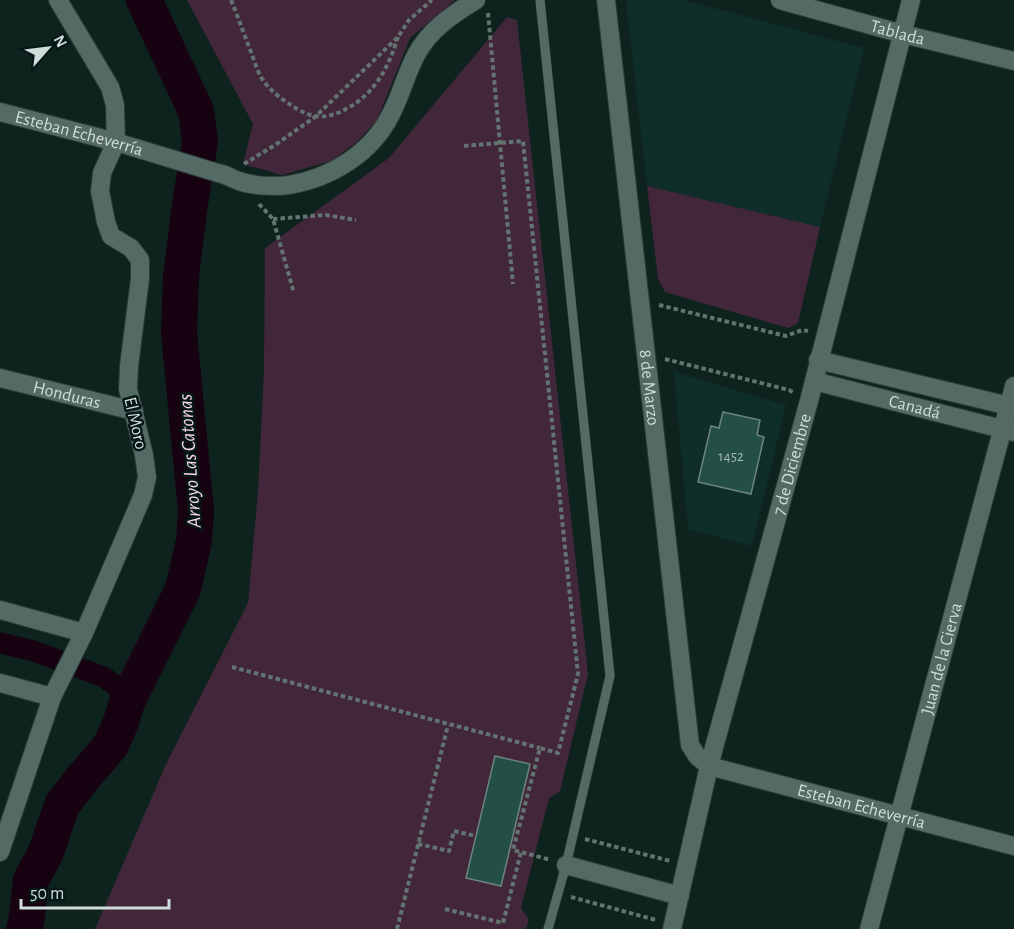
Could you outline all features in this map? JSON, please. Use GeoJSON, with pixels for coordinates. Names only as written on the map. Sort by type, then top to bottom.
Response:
{"type":"FeatureCollection","features":[{"type":"Feature","properties":{"kind":"street","name":"El Moro"},"geometry":{"type":"LineString","coordinates":[[0,852],[52,697],[84,633],[143,495],[147,477],[128,389],[140,260],[131,248],[111,236],[100,191],[102,173],[116,142],[116,105],[110,87],[58,0]]}},
{"type":"Feature","properties":{"kind":"street","name":"8 de Marzo"},"geometry":{"type":"LineString","coordinates":[[606,0],[690,745],[697,756],[710,766]]}},
{"type":"Feature","properties":{"kind":"street","name":"Tablada"},"geometry":{"type":"LineString","coordinates":[[780,0],[903,34],[1014,61]]}},
{"type":"Feature","properties":{"kind":"street","name":"7 de Diciembre"},"geometry":{"type":"LineString","coordinates":[[673,927],[710,766],[809,401],[911,0]]}},
{"type":"Feature","properties":{"kind":"street","name":"Esteban Echeverría"},"geometry":{"type":"LineString","coordinates":[[0,112],[160,154],[251,185],[288,185],[319,177],[357,156],[380,133],[391,114],[416,54],[429,36],[456,12],[482,6]]}},
{"type":"Feature","properties":{"kind":"street","name":"Canadá"},"geometry":{"type":"LineString","coordinates":[[818,360],[1009,406]]}},
{"type":"Feature","properties":{"kind":"street","name":"Honduras"},"geometry":{"type":"LineString","coordinates":[[0,378],[134,411]]}},
{"type":"Feature","properties":{"kind":"street","name":"Canadá"},"geometry":{"type":"LineString","coordinates":[[814,381],[1009,431]]}},
{"type":"Feature","properties":{"kind":"street","name":"Juan de la Cierva"},"geometry":{"type":"LineString","coordinates":[[869,929],[898,817],[1009,431],[1009,406],[1014,386]]}},
{"type":"Feature","properties":{"kind":"street"},"geometry":{"type":"LineString","coordinates":[[0,610],[84,633]]}},
{"type":"Feature","properties":{"kind":"street"},"geometry":{"type":"LineString","coordinates":[[0,682],[52,697]]}},
{"type":"Feature","properties":{"kind":"street","name":"Esteban Echeverría"},"geometry":{"type":"LineString","coordinates":[[710,766],[1014,846]]}},
{"type":"Feature","properties":{"kind":"street"},"geometry":{"type":"LineString","coordinates":[[566,865],[681,896]]}},
{"type":"Feature","properties":{"kind":"lane"},"geometry":{"type":"LineString","coordinates":[[540,0],[610,676],[566,865],[548,929]]}},
{"type":"Feature","properties":{"kind":"path"},"geometry":{"type":"LineString","coordinates":[[231,0],[262,78],[280,98],[296,109],[315,117],[327,117],[340,113],[367,96],[388,63],[398,36]]}},
{"type":"Feature","properties":{"kind":"path"},"geometry":{"type":"LineString","coordinates":[[294,293],[273,219],[226,176],[315,117],[398,36],[409,20],[432,0]]}},
{"type":"Feature","properties":{"kind":"path"},"geometry":{"type":"LineString","coordinates":[[482,6],[500,143],[513,284]]}},
{"type":"Feature","properties":{"kind":"path"},"geometry":{"type":"LineString","coordinates":[[232,667],[558,753],[578,674],[523,141],[464,146]]}},
{"type":"Feature","properties":{"kind":"path"},"geometry":{"type":"LineString","coordinates":[[273,219],[326,215],[356,220]]}},
{"type":"Feature","properties":{"kind":"path"},"geometry":{"type":"LineString","coordinates":[[640,300],[786,336],[802,330],[826,334]]}},
{"type":"Feature","properties":{"kind":"path"},"geometry":{"type":"LineString","coordinates":[[647,354],[789,390],[809,401]]}},
{"type":"Feature","properties":{"kind":"path"},"geometry":{"type":"LineString","coordinates":[[397,929],[448,725]]}},
{"type":"Feature","properties":{"kind":"path"},"geometry":{"type":"LineString","coordinates":[[540,748],[513,850],[566,865]]}},
{"type":"Feature","properties":{"kind":"path"},"geometry":{"type":"LineString","coordinates":[[418,844],[449,851],[454,831],[476,836]]}},
{"type":"Feature","properties":{"kind":"path"},"geometry":{"type":"LineString","coordinates":[[572,836],[688,865]]}},
{"type":"Feature","properties":{"kind":"path"},"geometry":{"type":"LineString","coordinates":[[445,909],[503,924],[521,852]]}},
{"type":"Feature","properties":{"kind":"path"},"geometry":{"type":"LineString","coordinates":[[558,894],[673,927]]}},
{"type":"Feature","properties":{"kind":"shaded area"},"geometry":{"type":"Polygon","coordinates":[[[187,0],[455,0],[410,38],[377,120],[357,142],[331,161],[282,175],[243,164],[253,124],[187,0]]]}},
{"type":"Feature","properties":{"kind":"shaded area"},"geometry":{"type":"Polygon","coordinates":[[[626,0],[684,0],[864,48],[820,227],[647,186],[626,0]]]}},
{"type":"Feature","properties":{"kind":"shaded area"},"geometry":{"type":"Polygon","coordinates":[[[507,17],[517,20],[588,674],[560,791],[549,798],[521,908],[529,920],[526,929],[95,929],[167,762],[248,603],[258,491],[264,371],[265,248],[389,158],[507,17]]]}},
{"type":"Feature","properties":{"kind":"shaded area"},"geometry":{"type":"Polygon","coordinates":[[[647,186],[820,227],[798,323],[788,328],[665,292],[658,279],[647,186]]]}},
{"type":"Feature","properties":{"kind":"shaded area"},"geometry":{"type":"Polygon","coordinates":[[[674,372],[786,405],[752,546],[688,529],[674,372]]]}},
{"type":"Feature","properties":{"kind":"building"},"geometry":{"type":"Polygon","coordinates":[[[723,412],[760,420],[757,435],[764,437],[751,494],[698,482],[711,426],[719,428],[723,412]]]}},
{"type":"Feature","properties":{"kind":"building"},"geometry":{"type":"Polygon","coordinates":[[[495,756],[530,764],[501,886],[466,878],[495,756]]]}},
{"type":"Feature","properties":{"kind":"waterway","name":"Arroyo Las Catonas"},"geometry":{"type":"LineString","coordinates":[[24,929],[31,880],[46,852],[62,805],[111,745],[127,702],[183,589],[194,541],[196,511],[179,333],[181,276],[200,142],[196,111],[144,0]]}},
{"type":"Feature","properties":{"kind":"waterway"},"geometry":{"type":"LineString","coordinates":[[0,643],[34,651],[104,677],[117,687],[127,702]]}}]}
